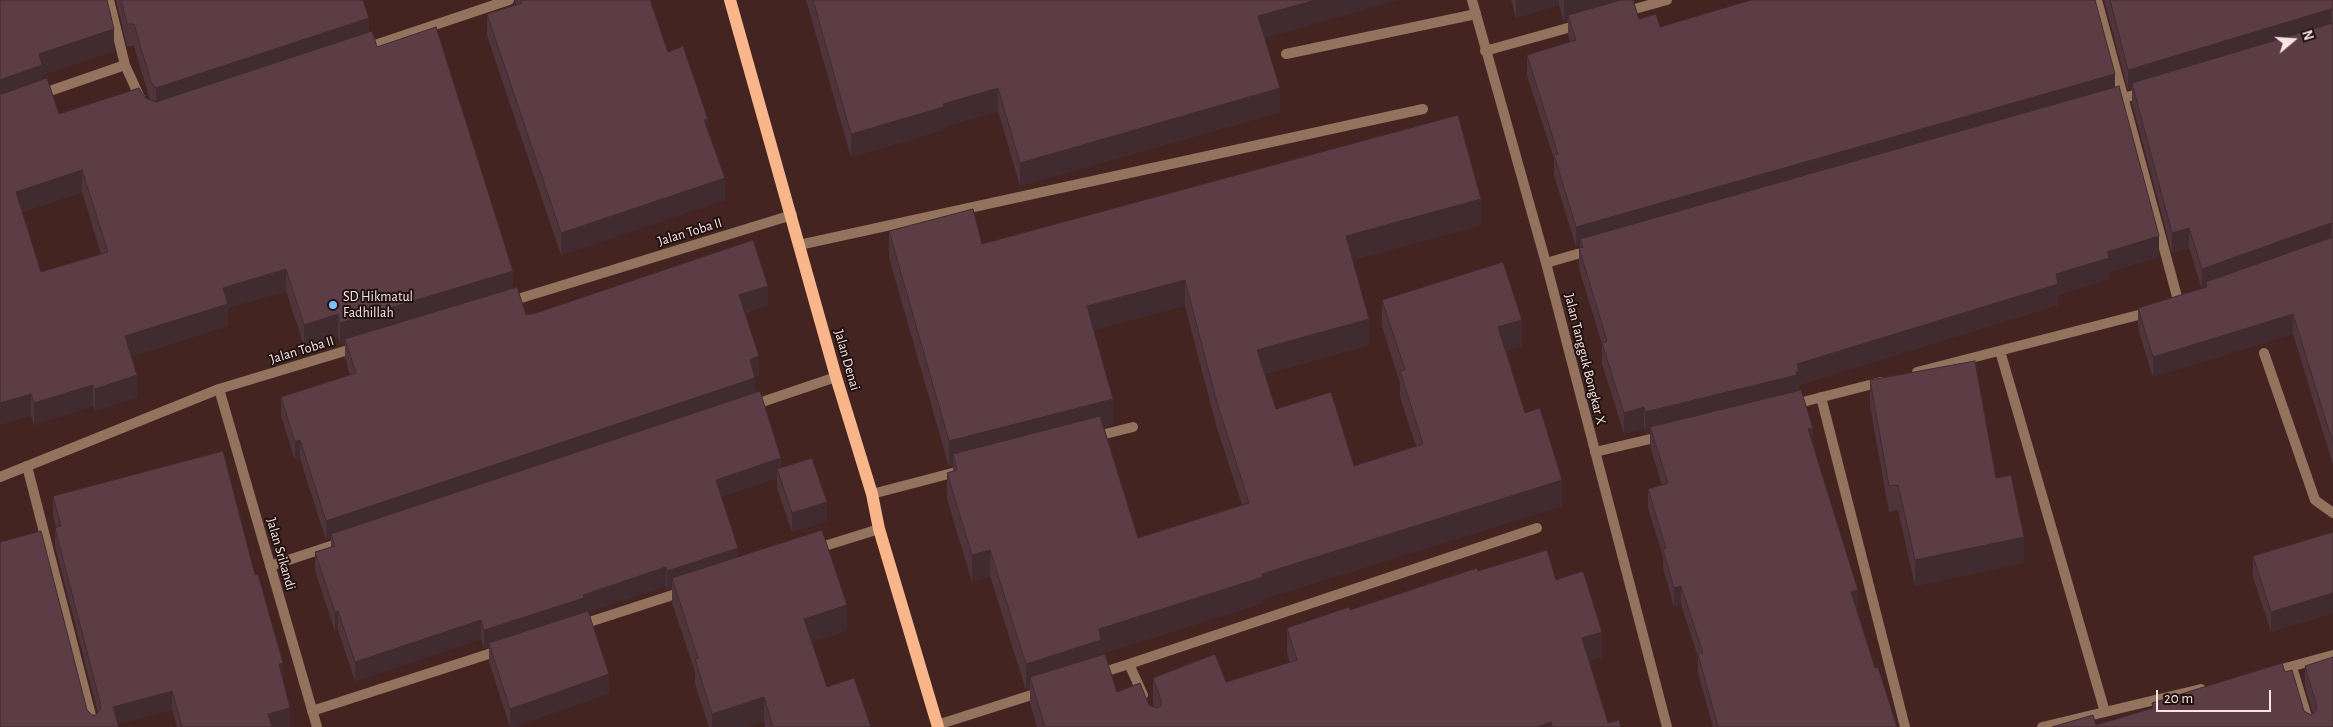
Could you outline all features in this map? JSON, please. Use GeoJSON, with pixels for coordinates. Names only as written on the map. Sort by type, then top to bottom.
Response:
{"type":"FeatureCollection","features":[{"type":"Feature","properties":{"kind":"main road","name":"Jalan Denai"},"geometry":{"type":"LineString","coordinates":[[730,0],[836,377],[872,494],[879,529],[938,726]]}},
{"type":"Feature","properties":{"kind":"street"},"geometry":{"type":"LineString","coordinates":[[109,0],[125,65],[144,106]]}},
{"type":"Feature","properties":{"kind":"street"},"geometry":{"type":"LineString","coordinates":[[349,53],[509,0]]}},
{"type":"Feature","properties":{"kind":"street","name":"Jalan Tangguk Bongkar X"},"geometry":{"type":"LineString","coordinates":[[1472,0],[1546,263],[1667,727]]}},
{"type":"Feature","properties":{"kind":"street"},"geometry":{"type":"LineString","coordinates":[[1609,16],[1667,0]]}},
{"type":"Feature","properties":{"kind":"street"},"geometry":{"type":"LineString","coordinates":[[1906,375],[2175,305],[2125,98],[2096,0]]}},
{"type":"Feature","properties":{"kind":"street"},"geometry":{"type":"LineString","coordinates":[[1286,54],[1476,14]]}},
{"type":"Feature","properties":{"kind":"street"},"geometry":{"type":"LineString","coordinates":[[1485,51],[1590,22]]}},
{"type":"Feature","properties":{"kind":"street"},"geometry":{"type":"LineString","coordinates":[[27,99],[125,65]]}},
{"type":"Feature","properties":{"kind":"street"},"geometry":{"type":"LineString","coordinates":[[2096,106],[2153,89]]}},
{"type":"Feature","properties":{"kind":"street"},"geometry":{"type":"LineString","coordinates":[[799,245],[1423,110]]}},
{"type":"Feature","properties":{"kind":"street","name":"Jalan Toba II"},"geometry":{"type":"LineString","coordinates":[[496,305],[792,215]]}},
{"type":"Feature","properties":{"kind":"street"},"geometry":{"type":"LineString","coordinates":[[1546,263],[1603,247]]}},
{"type":"Feature","properties":{"kind":"street","name":"Jalan Toba II"},"geometry":{"type":"LineString","coordinates":[[0,477],[219,389],[372,343]]}},
{"type":"Feature","properties":{"kind":"street"},"geometry":{"type":"LineString","coordinates":[[2000,351],[2105,712]]}},
{"type":"Feature","properties":{"kind":"street"},"geometry":{"type":"LineString","coordinates":[[2264,353],[2314,500],[2333,512]]}},
{"type":"Feature","properties":{"kind":"street"},"geometry":{"type":"LineString","coordinates":[[742,409],[836,377]]}},
{"type":"Feature","properties":{"kind":"street"},"geometry":{"type":"LineString","coordinates":[[1782,407],[1887,380]]}},
{"type":"Feature","properties":{"kind":"street","name":"Jalan Srikandi"},"geometry":{"type":"LineString","coordinates":[[219,389],[317,727]]}},
{"type":"Feature","properties":{"kind":"street"},"geometry":{"type":"LineString","coordinates":[[1821,397],[1905,727]]}},
{"type":"Feature","properties":{"kind":"street"},"geometry":{"type":"LineString","coordinates":[[1086,439],[1133,427]]}},
{"type":"Feature","properties":{"kind":"street"},"geometry":{"type":"LineString","coordinates":[[1595,452],[1676,433]]}},
{"type":"Feature","properties":{"kind":"street"},"geometry":{"type":"LineString","coordinates":[[27,466],[94,727]]}},
{"type":"Feature","properties":{"kind":"street"},"geometry":{"type":"LineString","coordinates":[[872,494],[974,467]]}},
{"type":"Feature","properties":{"kind":"street"},"geometry":{"type":"LineString","coordinates":[[1084,678],[1537,528]]}},
{"type":"Feature","properties":{"kind":"street"},"geometry":{"type":"LineString","coordinates":[[803,553],[879,529]]}},
{"type":"Feature","properties":{"kind":"street"},"geometry":{"type":"LineString","coordinates":[[270,566],[355,538]]}},
{"type":"Feature","properties":{"kind":"street"},"geometry":{"type":"LineString","coordinates":[[567,629],[699,586]]}},
{"type":"Feature","properties":{"kind":"street"},"geometry":{"type":"LineString","coordinates":[[312,711],[510,647]]}},
{"type":"Feature","properties":{"kind":"street"},"geometry":{"type":"LineString","coordinates":[[2264,674],[2333,656]]}},
{"type":"Feature","properties":{"kind":"street"},"geometry":{"type":"LineString","coordinates":[[1129,664],[1148,709]]}},
{"type":"Feature","properties":{"kind":"street"},"geometry":{"type":"LineString","coordinates":[[2292,667],[2310,727]]}},
{"type":"Feature","properties":{"kind":"street"},"geometry":{"type":"LineString","coordinates":[[2042,727],[2208,687]]}},
{"type":"Feature","properties":{"kind":"street"},"geometry":{"type":"LineString","coordinates":[[938,726],[1048,690]]}},
{"type":"Feature","properties":{"kind":"building"},"geometry":{"type":"Polygon","coordinates":[[[0,0],[107,0],[114,29],[39,54],[42,65],[0,80],[0,0]]]}},
{"type":"Feature","properties":{"kind":"building"},"geometry":{"type":"Polygon","coordinates":[[[121,0],[363,0],[369,18],[156,88],[151,82],[134,24],[127,24],[121,0]]]}},
{"type":"Feature","properties":{"kind":"building"},"geometry":{"type":"Polygon","coordinates":[[[521,0],[650,0],[668,52],[683,46],[708,119],[704,120],[725,178],[561,233],[487,14],[522,3],[521,0]]]}},
{"type":"Feature","properties":{"kind":"building"},"geometry":{"type":"Polygon","coordinates":[[[813,0],[1316,0],[1258,16],[1280,88],[1020,163],[998,88],[943,104],[944,107],[851,134],[813,0]]]}},
{"type":"Feature","properties":{"kind":"building"},"geometry":{"type":"Polygon","coordinates":[[[1621,0],[1633,0],[1639,19],[1656,14],[1660,27],[1751,0],[2095,0],[2115,74],[1576,227],[1554,155],[1558,154],[1527,55],[1576,40],[1568,15],[1621,0]]]}},
{"type":"Feature","properties":{"kind":"building"},"geometry":{"type":"Polygon","coordinates":[[[2110,0],[2333,0],[2333,10],[2331,9],[2128,70],[2110,0]]]}},
{"type":"Feature","properties":{"kind":"building"},"geometry":{"type":"Polygon","coordinates":[[[2333,23],[2333,224],[2331,223],[2202,269],[2189,228],[2172,233],[2132,83],[2333,23]]]}},
{"type":"Feature","properties":{"kind":"building"},"geometry":{"type":"Polygon","coordinates":[[[436,27],[513,271],[340,323],[338,314],[304,325],[286,269],[223,288],[228,304],[125,336],[137,375],[95,389],[93,385],[34,403],[31,394],[0,403],[0,93],[2,94],[47,78],[59,114],[139,88],[145,98],[156,102],[372,31],[377,47],[436,27]],[[82,170],[16,192],[41,272],[108,252],[82,170]]]}},
{"type":"Feature","properties":{"kind":"building"},"geometry":{"type":"Polygon","coordinates":[[[2119,86],[2159,236],[2107,252],[2109,258],[2056,274],[2058,284],[1797,364],[1799,371],[1796,372],[1797,375],[1645,412],[1644,407],[1624,413],[1602,343],[1607,341],[1579,248],[1583,247],[1580,239],[2119,86]]]}},
{"type":"Feature","properties":{"kind":"building"},"geometry":{"type":"Polygon","coordinates":[[[1458,115],[1481,199],[1346,236],[1369,319],[1257,350],[1276,409],[1331,392],[1354,466],[1423,444],[1400,371],[1405,370],[1382,300],[1503,262],[1522,320],[1498,327],[1525,413],[1540,408],[1562,480],[1262,574],[1263,577],[1099,629],[1101,640],[1026,664],[990,550],[972,555],[947,473],[957,470],[953,454],[1100,416],[1138,538],[1249,503],[1216,399],[1185,280],[1087,306],[1113,399],[949,441],[889,231],[973,209],[982,244],[1458,115]]]}},
{"type":"Feature","properties":{"kind":"building"},"geometry":{"type":"Polygon","coordinates":[[[2333,237],[2333,444],[2293,314],[2153,357],[2138,308],[2207,287],[2206,282],[2333,237]]]}},
{"type":"Feature","properties":{"kind":"building"},"geometry":{"type":"Polygon","coordinates":[[[753,240],[768,286],[739,295],[759,356],[750,360],[755,378],[326,521],[300,440],[295,442],[281,397],[356,373],[345,339],[517,287],[526,315],[536,313],[753,240]]]}},
{"type":"Feature","properties":{"kind":"building"},"geometry":{"type":"Polygon","coordinates":[[[1975,361],[1996,478],[2011,475],[2024,537],[1915,560],[1898,485],[1889,486],[1870,380],[1975,361]]]}},
{"type":"Feature","properties":{"kind":"building"},"geometry":{"type":"Polygon","coordinates":[[[1801,390],[1813,428],[1808,429],[1858,590],[1851,592],[1875,668],[1878,667],[1897,727],[1718,727],[1698,654],[1703,653],[1681,586],[1674,588],[1663,549],[1666,548],[1648,489],[1668,483],[1650,427],[1801,390]]]}},
{"type":"Feature","properties":{"kind":"building"},"geometry":{"type":"Polygon","coordinates":[[[760,391],[781,458],[716,480],[738,548],[667,571],[666,567],[583,595],[584,598],[484,630],[481,620],[355,662],[338,611],[335,612],[315,552],[335,546],[331,534],[760,391]]]}},
{"type":"Feature","properties":{"kind":"building"},"geometry":{"type":"Polygon","coordinates":[[[223,451],[255,575],[258,574],[283,663],[279,664],[290,708],[268,714],[272,727],[182,727],[172,691],[113,707],[119,727],[0,727],[0,542],[41,531],[87,710],[92,715],[96,715],[101,706],[55,528],[61,526],[53,496],[223,451]]]}},
{"type":"Feature","properties":{"kind":"building"},"geometry":{"type":"Polygon","coordinates":[[[812,458],[827,502],[792,513],[777,469],[812,458]]]}},
{"type":"Feature","properties":{"kind":"building"},"geometry":{"type":"Polygon","coordinates":[[[822,530],[847,605],[804,619],[827,687],[854,678],[871,727],[773,727],[764,697],[712,714],[695,659],[698,658],[672,578],[822,530]]]}},
{"type":"Feature","properties":{"kind":"building"},"geometry":{"type":"Polygon","coordinates":[[[2333,532],[2333,593],[2271,612],[2253,556],[2333,532]]]}},
{"type":"Feature","properties":{"kind":"building"},"geometry":{"type":"Polygon","coordinates":[[[1547,550],[1556,580],[1583,571],[1602,632],[1582,638],[1608,723],[1619,720],[1621,727],[1552,727],[1551,722],[1537,727],[1045,727],[1030,677],[1105,654],[1117,692],[1140,683],[1149,705],[1157,708],[1161,706],[1161,700],[1153,678],[1215,654],[1226,682],[1297,660],[1287,628],[1349,607],[1350,610],[1477,568],[1478,571],[1547,550]]]}},
{"type":"Feature","properties":{"kind":"building"},"geometry":{"type":"Polygon","coordinates":[[[588,611],[609,674],[510,709],[489,643],[588,611]]]}},
{"type":"Feature","properties":{"kind":"building"},"geometry":{"type":"Polygon","coordinates":[[[2333,657],[2333,727],[2052,727],[2093,715],[2096,725],[2153,708],[2152,703],[2282,663],[2285,672],[2292,670],[2304,711],[2311,715],[2317,707],[2305,666],[2333,657]]]}},
{"type":"Feature","properties":{"kind":"place","name":"SD Hikmatul Fadhillah"},"geometry":{"type":"Point","coordinates":[333,305]}}]}
